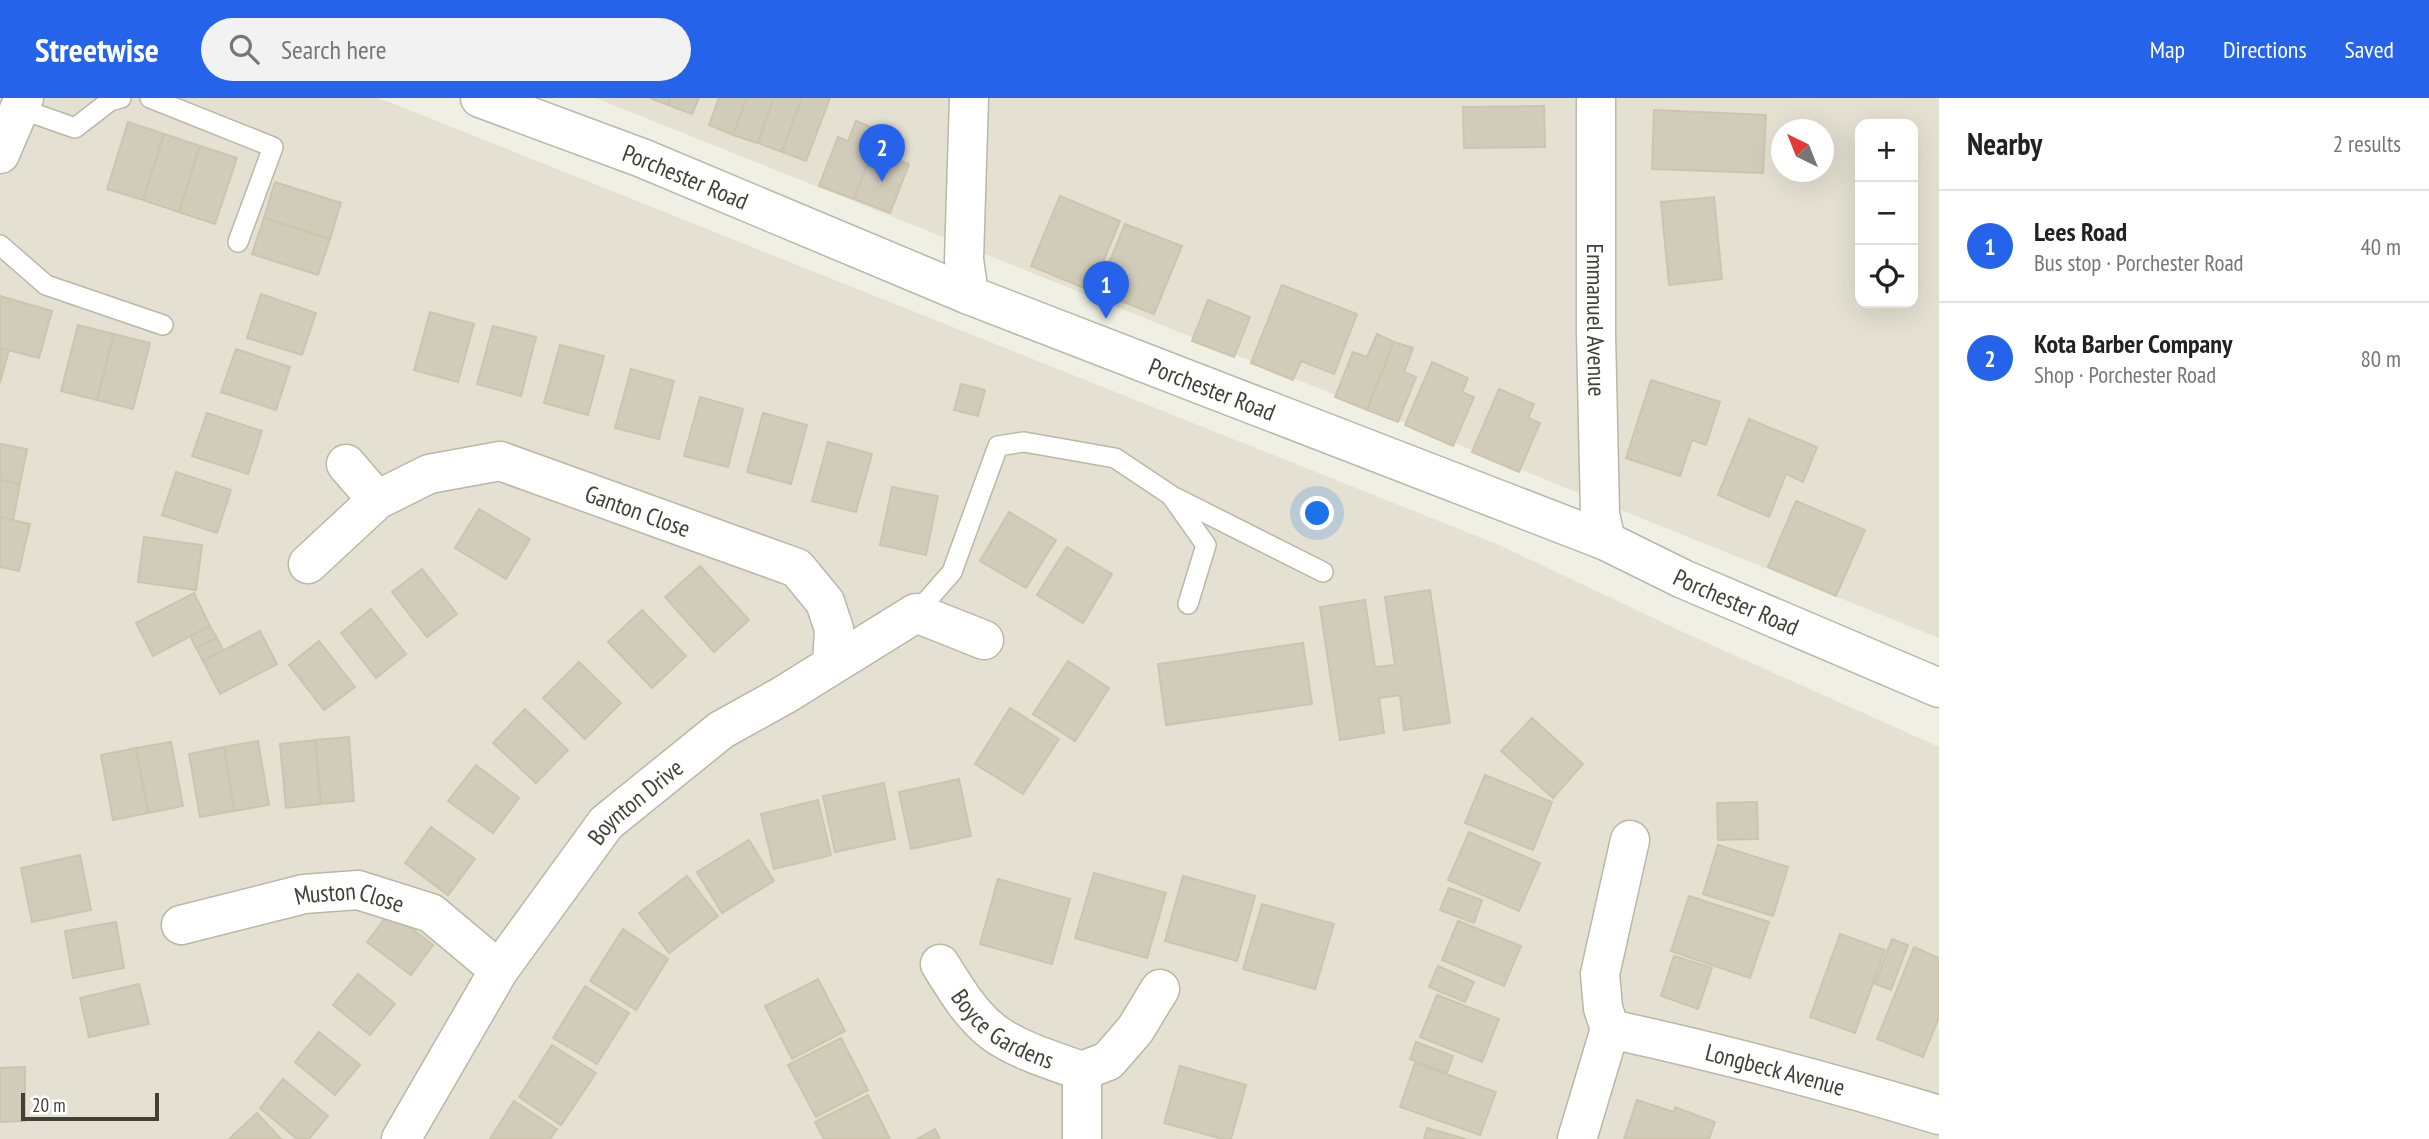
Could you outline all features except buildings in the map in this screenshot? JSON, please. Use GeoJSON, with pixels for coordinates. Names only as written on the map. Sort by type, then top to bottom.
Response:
{"type":"FeatureCollection","features":[{"type":"Feature","properties":{"kind":"street","name":"Porchester Road"},"geometry":{"type":"LineString","coordinates":[[480,98],[642,158],[969,295],[1606,541],[1683,579],[1939,688]]}},
{"type":"Feature","properties":{"kind":"street"},"geometry":{"type":"LineString","coordinates":[[969,98],[964,260],[969,295]]}},
{"type":"Feature","properties":{"kind":"street","name":"Emmanuel Avenue"},"geometry":{"type":"LineString","coordinates":[[1595,98],[1600,514],[1606,541]]}},
{"type":"Feature","properties":{"kind":"street"},"geometry":{"type":"LineString","coordinates":[[0,154],[22,104]]}},
{"type":"Feature","properties":{"kind":"street","name":"Ganton Close"},"geometry":{"type":"LineString","coordinates":[[307,564],[377,500],[429,474],[500,461],[797,568],[825,602],[834,629],[832,665]]}},
{"type":"Feature","properties":{"kind":"street"},"geometry":{"type":"LineString","coordinates":[[346,464],[377,500]]}},
{"type":"Feature","properties":{"kind":"street"},"geometry":{"type":"LineString","coordinates":[[916,613],[985,640]]}},
{"type":"Feature","properties":{"kind":"street","name":"Boynton Drive"},"geometry":{"type":"LineString","coordinates":[[401,1139],[499,970],[606,823],[721,730],[916,613]]}},
{"type":"Feature","properties":{"kind":"street"},"geometry":{"type":"LineString","coordinates":[[1577,1139],[1610,1029],[1604,1008],[1600,974],[1630,841]]}},
{"type":"Feature","properties":{"kind":"street","name":"Muston Close"},"geometry":{"type":"LineString","coordinates":[[180,925],[304,894],[358,890],[431,913],[499,970]]}},
{"type":"Feature","properties":{"kind":"street","name":"Boyce Gardens"},"geometry":{"type":"LineString","coordinates":[[940,964],[965,1004],[993,1032],[1035,1054],[1083,1071],[1108,1061],[1135,1030],[1160,989]]}},
{"type":"Feature","properties":{"kind":"street","name":"Longbeck Avenue"},"geometry":{"type":"LineString","coordinates":[[1610,1029],[1676,1043],[1857,1090],[1939,1115]]}},
{"type":"Feature","properties":{"kind":"street","name":"Boyce Gardens"},"geometry":{"type":"LineString","coordinates":[[1082,1139],[1083,1071]]}},
{"type":"Feature","properties":{"kind":"lane"},"geometry":{"type":"LineString","coordinates":[[22,104],[75,128],[110,101],[121,98]]}},
{"type":"Feature","properties":{"kind":"lane"},"geometry":{"type":"LineString","coordinates":[[150,98],[273,146],[238,242]]}},
{"type":"Feature","properties":{"kind":"lane"},"geometry":{"type":"LineString","coordinates":[[0,244],[46,285],[163,325]]}},
{"type":"Feature","properties":{"kind":"lane"},"geometry":{"type":"LineString","coordinates":[[916,613],[952,572],[998,446],[1024,442],[1115,458],[1172,496],[1323,572]]}},
{"type":"Feature","properties":{"kind":"lane"},"geometry":{"type":"LineString","coordinates":[[1172,496],[1206,545],[1188,604]]}},
{"type":"Feature","properties":{"kind":"shaded area"},"geometry":{"type":"Polygon","coordinates":[[[0,98],[379,98],[1499,545],[1685,633],[1939,747],[1939,1139],[0,1139],[0,98]]]}},
{"type":"Feature","properties":{"kind":"shaded area"},"geometry":{"type":"Polygon","coordinates":[[[596,98],[1939,98],[1939,638],[596,98]]]}},
{"type":"Feature","properties":{"kind":"place","name":"Kota Barber Company"},"geometry":{"type":"Point","coordinates":[882,182]}},
{"type":"Feature","properties":{"kind":"place","name":"Lees Road"},"geometry":{"type":"Point","coordinates":[1106,319]}}]}
